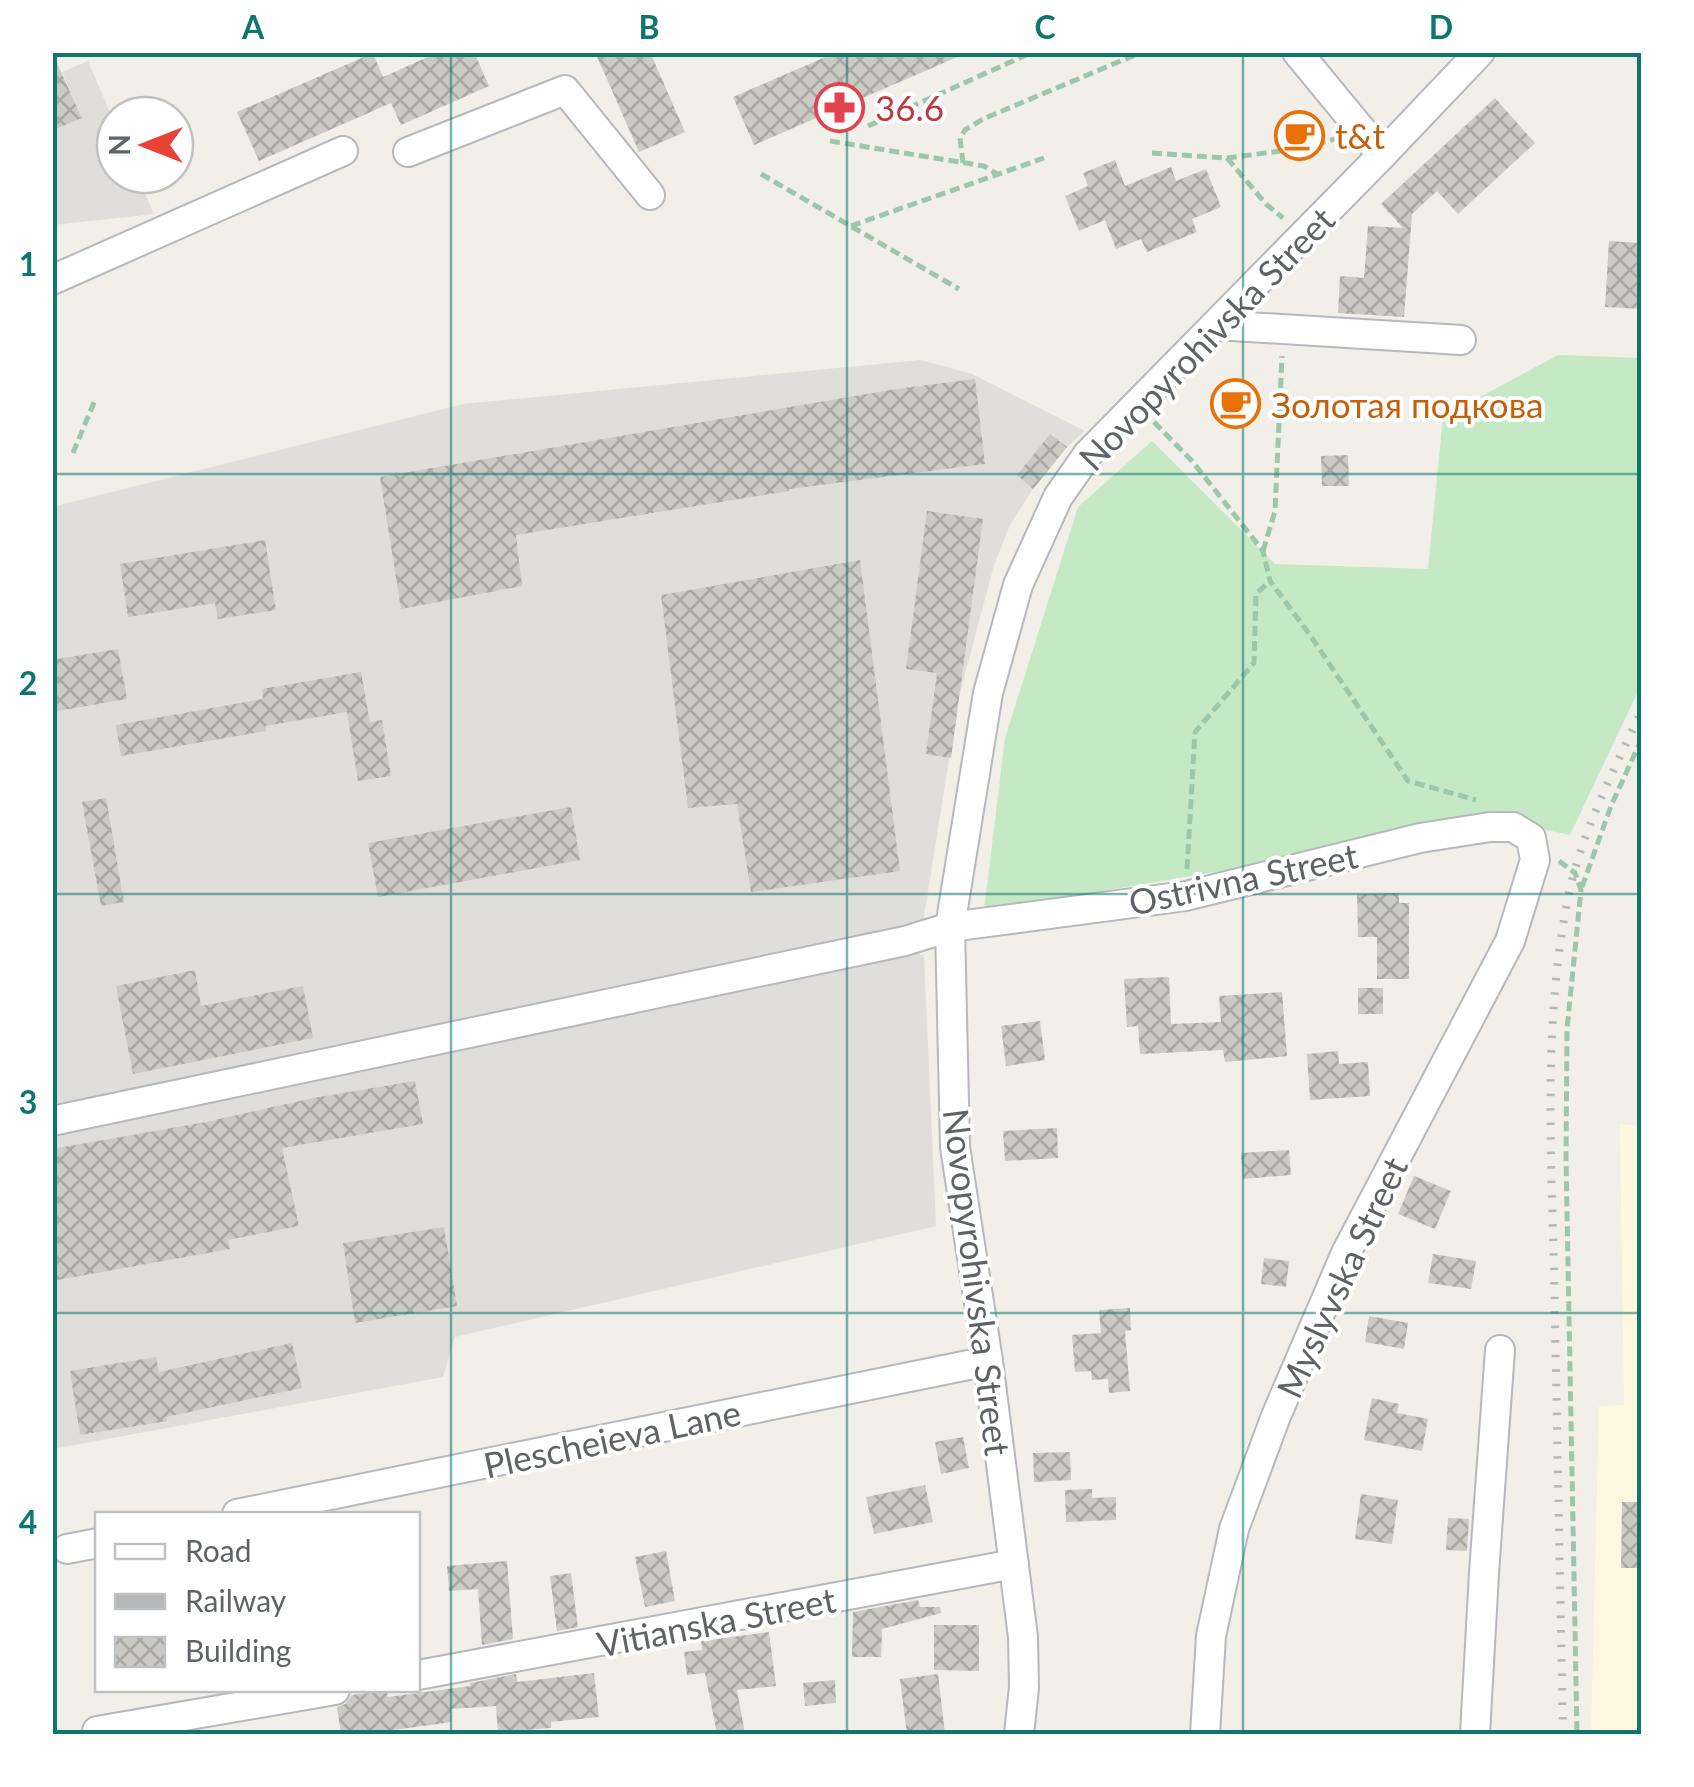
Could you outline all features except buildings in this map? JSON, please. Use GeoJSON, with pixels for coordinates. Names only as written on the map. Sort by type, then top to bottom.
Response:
{"type":"FeatureCollection","features":[{"type":"Feature","properties":{"kind":"street"},"geometry":{"type":"LineString","coordinates":[[1298,52],[1382,156]]}},
{"type":"Feature","properties":{"kind":"street","name":"Novopyrohivska Street"},"geometry":{"type":"LineString","coordinates":[[1019,1734],[1024,1687],[1022,1637],[988,1361],[955,1147],[950,928],[988,693],[1018,584],[1058,498],[1088,454],[1480,52]]}},
{"type":"Feature","properties":{"kind":"street"},"geometry":{"type":"LineString","coordinates":[[408,152],[565,90],[650,195]]}},
{"type":"Feature","properties":{"kind":"street"},"geometry":{"type":"LineString","coordinates":[[52,280],[342,151]]}},
{"type":"Feature","properties":{"kind":"street"},"geometry":{"type":"LineString","coordinates":[[1216,325],[1460,340]]}},
{"type":"Feature","properties":{"kind":"street","name":"Ostrivna Street"},"geometry":{"type":"LineString","coordinates":[[52,1121],[886,945],[950,928],[1186,896],[1420,838],[1502,825],[1531,838]]}},
{"type":"Feature","properties":{"kind":"street","name":"Myslyvska Street"},"geometry":{"type":"LineString","coordinates":[[1204,1734],[1211,1636],[1234,1529],[1276,1416],[1346,1253],[1510,940],[1534,860],[1531,838]]}},
{"type":"Feature","properties":{"kind":"street"},"geometry":{"type":"LineString","coordinates":[[1476,1734],[1500,1350]]}},
{"type":"Feature","properties":{"kind":"street","name":"Plescheieva Lane"},"geometry":{"type":"LineString","coordinates":[[247,1512],[988,1361]]}},
{"type":"Feature","properties":{"kind":"street"},"geometry":{"type":"LineString","coordinates":[[67,1549],[95,1544]]}},
{"type":"Feature","properties":{"kind":"street","name":"Vitianska Street"},"geometry":{"type":"LineString","coordinates":[[420,1675],[1014,1564]]}},
{"type":"Feature","properties":{"kind":"street"},"geometry":{"type":"LineString","coordinates":[[98,1731],[324,1692]]}},
{"type":"Feature","properties":{"kind":"path"},"geometry":{"type":"LineString","coordinates":[[868,126],[1033,52]]}},
{"type":"Feature","properties":{"kind":"path"},"geometry":{"type":"LineString","coordinates":[[962,163],[960,138],[982,119],[1142,52]]}},
{"type":"Feature","properties":{"kind":"path"},"geometry":{"type":"LineString","coordinates":[[1152,153],[1227,158],[1296,149],[1362,132]]}},
{"type":"Feature","properties":{"kind":"path"},"geometry":{"type":"LineString","coordinates":[[830,140],[984,166],[998,174]]}},
{"type":"Feature","properties":{"kind":"path"},"geometry":{"type":"LineString","coordinates":[[851,226],[1044,158]]}},
{"type":"Feature","properties":{"kind":"path"},"geometry":{"type":"LineString","coordinates":[[1227,158],[1266,204],[1294,228]]}},
{"type":"Feature","properties":{"kind":"path"},"geometry":{"type":"LineString","coordinates":[[761,174],[959,289]]}},
{"type":"Feature","properties":{"kind":"path"},"geometry":{"type":"LineString","coordinates":[[1263,552],[1275,510],[1284,328]]}},
{"type":"Feature","properties":{"kind":"path"},"geometry":{"type":"LineString","coordinates":[[73,453],[95,400]]}},
{"type":"Feature","properties":{"kind":"path"},"geometry":{"type":"LineString","coordinates":[[1138,406],[1192,460],[1263,552],[1270,582],[1408,782],[1484,802]]}},
{"type":"Feature","properties":{"kind":"path"},"geometry":{"type":"LineString","coordinates":[[1186,896],[1195,732],[1254,663],[1256,594],[1270,582]]}},
{"type":"Feature","properties":{"kind":"path"},"geometry":{"type":"LineString","coordinates":[[1577,1734],[1567,1028],[1581,890],[1611,806],[1642,738]]}},
{"type":"Feature","properties":{"kind":"path"},"geometry":{"type":"LineString","coordinates":[[1531,838],[1575,874],[1581,890]]}},
{"type":"Feature","properties":{"kind":"shaded area"},"geometry":{"type":"Polygon","coordinates":[[[88,61],[103,95],[95,95],[95,195],[146,195],[154,214],[53,225],[53,131],[82,118],[62,72],[88,61]]]}},
{"type":"Feature","properties":{"kind":"shaded area"},"geometry":{"type":"Polygon","coordinates":[[[921,360],[972,374],[1085,431],[1033,489],[1010,525],[994,565],[959,697],[922,929],[906,949],[924,956],[936,1226],[455,1337],[443,1377],[53,1449],[52,507],[463,404],[921,360]]]}},
{"type":"Feature","properties":{"kind":"shaded area"},"geometry":{"type":"Polygon","coordinates":[[[1620,1124],[1642,1126],[1642,1734],[1591,1734],[1599,1406],[1624,1405],[1620,1124]]]}},
{"type":"Feature","properties":{"kind":"green space"},"geometry":{"type":"Polygon","coordinates":[[[1558,355],[1641,358],[1641,685],[1570,835],[1510,822],[984,911],[1005,738],[1078,507],[1152,441],[1275,564],[1428,569],[1443,417],[1558,355]]]}},
{"type":"Feature","properties":{"kind":"railway"},"geometry":{"type":"LineString","coordinates":[[1563,1734],[1551,1129],[1555,987],[1569,893],[1582,847],[1642,710]]}},
{"type":"Feature","properties":{"kind":"place","name":"36.6"},"geometry":{"type":"Point","coordinates":[840,107]}},
{"type":"Feature","properties":{"kind":"place","name":"t&t"},"geometry":{"type":"Point","coordinates":[1300,135]}},
{"type":"Feature","properties":{"kind":"place","name":"Золотая подкова"},"geometry":{"type":"Point","coordinates":[1236,404]}}]}
